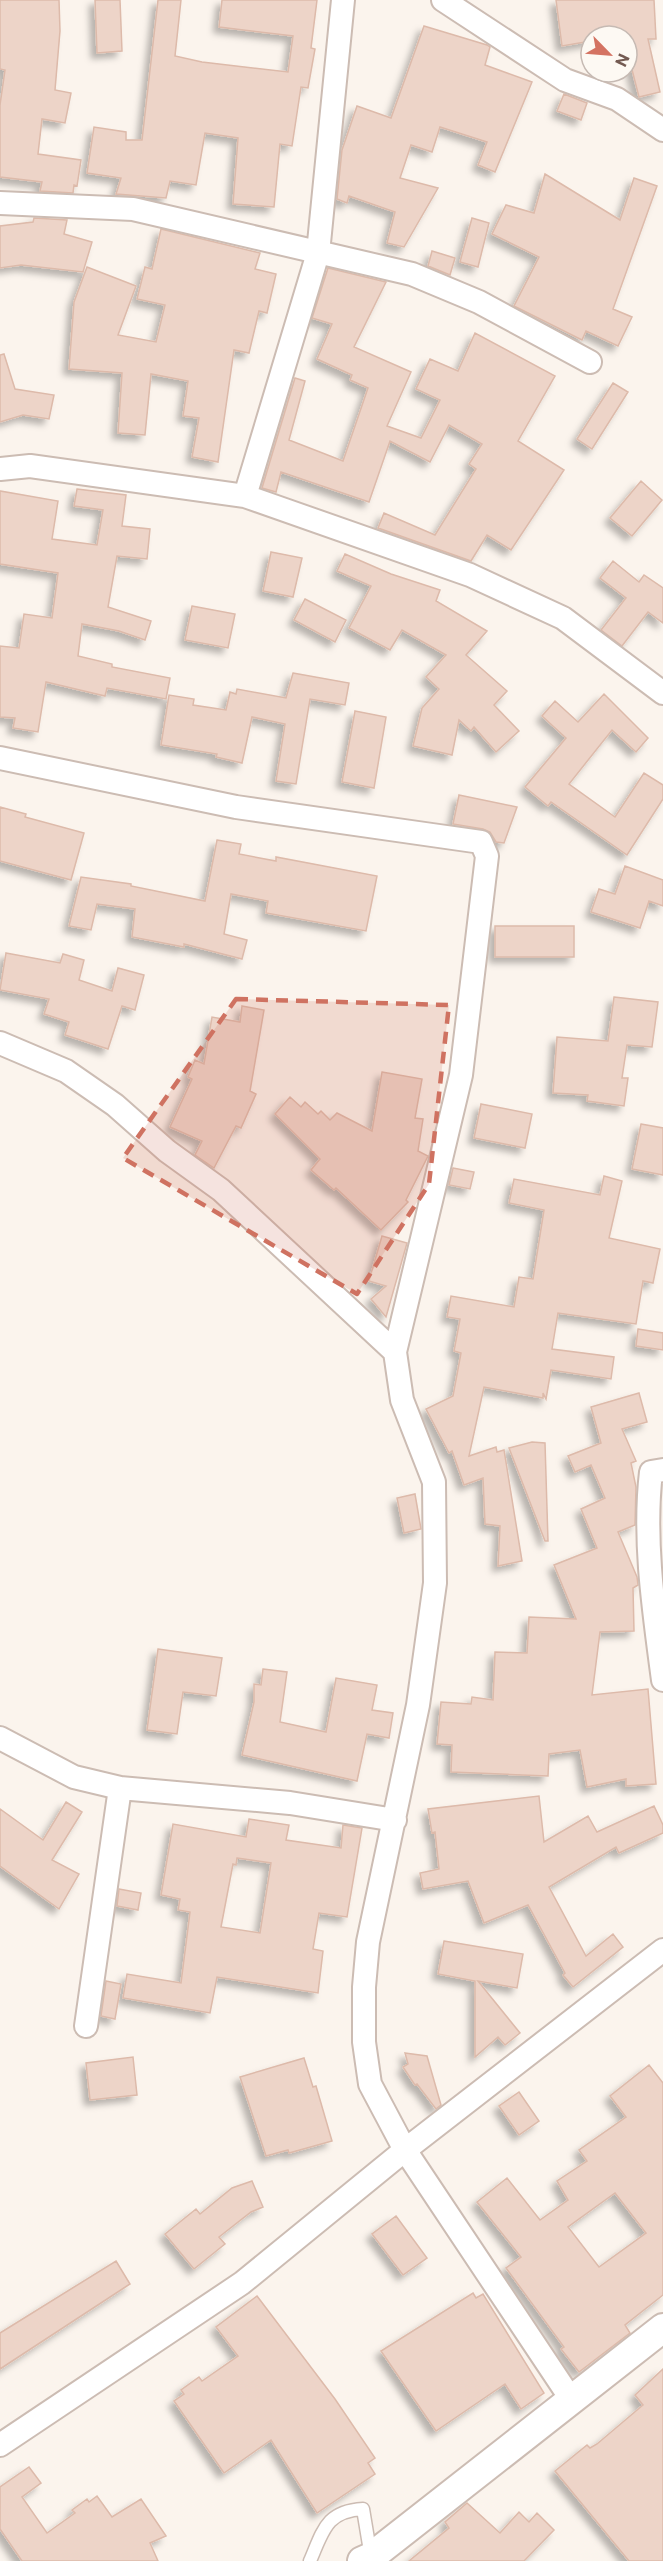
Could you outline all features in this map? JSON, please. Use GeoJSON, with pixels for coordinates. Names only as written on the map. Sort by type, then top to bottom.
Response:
{"type":"FeatureCollection","features":[{"type":"Feature","properties":{"kind":"street"},"geometry":{"type":"LineString","coordinates":[[244,496],[318,253],[343,0]]}},
{"type":"Feature","properties":{"kind":"street"},"geometry":{"type":"LineString","coordinates":[[443,0],[566,80],[617,99],[663,130]]}},
{"type":"Feature","properties":{"kind":"street"},"geometry":{"type":"LineString","coordinates":[[0,203],[133,209],[412,274],[479,302],[590,362]]}},
{"type":"Feature","properties":{"kind":"street"},"geometry":{"type":"LineString","coordinates":[[0,469],[30,466],[244,496],[470,575],[563,618],[663,693]]}},
{"type":"Feature","properties":{"kind":"street"},"geometry":{"type":"LineString","coordinates":[[0,758],[236,807],[481,842],[487,856],[461,1075],[395,1352],[402,1400],[434,1482],[435,1582],[421,1683],[395,1820],[368,1942],[364,1987],[364,2042],[370,2084],[405,2150],[571,2399]]}},
{"type":"Feature","properties":{"kind":"street"},"geometry":{"type":"LineString","coordinates":[[0,1043],[66,1071],[116,1105],[167,1151],[221,1190],[395,1352]]}},
{"type":"Feature","properties":{"kind":"street"},"geometry":{"type":"LineString","coordinates":[[663,1470],[651,1472],[648,1499],[655,1617],[663,1680]]}},
{"type":"Feature","properties":{"kind":"street"},"geometry":{"type":"LineString","coordinates":[[0,1738],[74,1777],[120,1788],[290,1803],[395,1820]]}},
{"type":"Feature","properties":{"kind":"street"},"geometry":{"type":"LineString","coordinates":[[86,2026],[120,1788]]}},
{"type":"Feature","properties":{"kind":"street"},"geometry":{"type":"LineString","coordinates":[[0,2445],[242,2283],[405,2150],[663,1950]]}},
{"type":"Feature","properties":{"kind":"street"},"geometry":{"type":"LineString","coordinates":[[367,2559],[663,2328]]}},
{"type":"Feature","properties":{"kind":"lane"},"geometry":{"type":"LineString","coordinates":[[310,2561],[327,2522],[346,2510],[363,2509],[367,2559]]}},
{"type":"Feature","properties":{"kind":"highlighted area"},"geometry":{"type":"Polygon","coordinates":[[[236,999],[449,1005],[429,1184],[357,1294],[123,1158],[236,999]]]}},
{"type":"Feature","properties":{"kind":"building"},"geometry":{"type":"Polygon","coordinates":[[[0,0],[59,0],[60,31],[55,90],[71,93],[65,123],[42,119],[38,154],[81,160],[77,186],[74,185],[73,193],[40,191],[42,182],[0,177],[0,105],[5,70],[0,69],[0,0]]]}},
{"type":"Feature","properties":{"kind":"building"},"geometry":{"type":"Polygon","coordinates":[[[95,0],[120,0],[122,51],[97,53],[95,0]]]}},
{"type":"Feature","properties":{"kind":"building"},"geometry":{"type":"Polygon","coordinates":[[[158,0],[181,0],[175,56],[202,62],[288,72],[293,36],[219,27],[222,0],[317,0],[311,48],[315,49],[308,88],[301,87],[292,146],[280,144],[274,207],[233,204],[238,138],[205,133],[196,185],[170,181],[166,198],[116,194],[121,178],[87,173],[94,127],[126,132],[126,140],[142,140],[158,0]]]}},
{"type":"Feature","properties":{"kind":"building"},"geometry":{"type":"Polygon","coordinates":[[[556,0],[654,0],[656,39],[648,39],[660,92],[639,97],[636,84],[639,84],[639,24],[579,24],[579,43],[562,46],[556,0]]]}},
{"type":"Feature","properties":{"kind":"building"},"geometry":{"type":"Polygon","coordinates":[[[424,26],[487,45],[490,47],[485,65],[532,82],[495,172],[478,165],[487,142],[440,127],[432,152],[411,145],[400,178],[438,188],[404,247],[387,243],[395,212],[349,196],[347,203],[337,199],[342,150],[357,106],[391,118],[424,26]]]}},
{"type":"Feature","properties":{"kind":"building"},"geometry":{"type":"Polygon","coordinates":[[[564,94],[587,103],[581,120],[557,111],[564,94]]]}},
{"type":"Feature","properties":{"kind":"building"},"geometry":{"type":"Polygon","coordinates":[[[545,174],[620,220],[634,178],[657,186],[613,309],[632,317],[618,346],[586,331],[582,340],[514,306],[539,257],[492,234],[506,205],[534,213],[545,174]]]}},
{"type":"Feature","properties":{"kind":"building"},"geometry":{"type":"Polygon","coordinates":[[[34,218],[67,220],[64,234],[92,242],[83,272],[21,265],[0,268],[0,226],[33,222],[34,218]]]}},
{"type":"Feature","properties":{"kind":"building"},"geometry":{"type":"Polygon","coordinates":[[[472,218],[489,223],[478,267],[460,262],[472,218]]]}},
{"type":"Feature","properties":{"kind":"building"},"geometry":{"type":"Polygon","coordinates":[[[161,229],[260,253],[255,269],[276,274],[267,313],[259,311],[249,353],[234,350],[218,462],[192,457],[199,418],[183,416],[188,381],[151,374],[145,435],[118,433],[122,373],[69,369],[74,302],[87,267],[136,286],[118,335],[156,342],[165,305],[137,299],[145,267],[152,269],[161,229]]]}},
{"type":"Feature","properties":{"kind":"building"},"geometry":{"type":"Polygon","coordinates":[[[432,251],[455,258],[450,275],[428,266],[432,251]]]}},
{"type":"Feature","properties":{"kind":"building"},"geometry":{"type":"Polygon","coordinates":[[[328,268],[386,282],[354,347],[411,372],[387,426],[421,438],[440,400],[416,389],[430,359],[458,371],[475,333],[555,376],[518,441],[564,470],[511,550],[487,535],[471,561],[378,528],[384,513],[435,535],[476,469],[469,464],[482,444],[449,425],[430,462],[390,441],[369,502],[281,472],[276,492],[262,488],[295,378],[305,381],[289,440],[343,461],[368,388],[350,380],[352,375],[317,359],[332,324],[312,318],[328,268]]]}},
{"type":"Feature","properties":{"kind":"building"},"geometry":{"type":"Polygon","coordinates":[[[4,354],[15,389],[54,395],[49,419],[23,415],[0,422],[0,355],[4,354]]]}},
{"type":"Feature","properties":{"kind":"building"},"geometry":{"type":"Polygon","coordinates":[[[613,383],[628,392],[592,449],[577,439],[613,383]]]}},
{"type":"Feature","properties":{"kind":"building"},"geometry":{"type":"Polygon","coordinates":[[[641,481],[662,500],[632,536],[610,518],[641,481]]]}},
{"type":"Feature","properties":{"kind":"building"},"geometry":{"type":"Polygon","coordinates":[[[77,489],[126,495],[122,526],[150,529],[147,559],[117,556],[108,607],[151,621],[145,640],[119,631],[82,624],[78,656],[112,664],[112,667],[170,678],[166,699],[107,688],[105,696],[46,682],[38,732],[13,728],[15,718],[0,717],[0,646],[19,648],[24,614],[52,618],[58,573],[0,564],[0,491],[58,501],[52,539],[97,545],[103,510],[74,506],[77,489]]]}},
{"type":"Feature","properties":{"kind":"building"},"geometry":{"type":"Polygon","coordinates":[[[271,552],[302,558],[293,597],[263,591],[271,552]]]}},
{"type":"Feature","properties":{"kind":"building"},"geometry":{"type":"Polygon","coordinates":[[[345,554],[391,574],[440,590],[436,601],[487,631],[466,655],[507,691],[494,705],[519,731],[496,752],[474,727],[471,731],[459,720],[452,755],[413,746],[422,708],[439,689],[426,677],[446,655],[402,630],[390,650],[349,628],[371,586],[337,571],[345,554]]]}},
{"type":"Feature","properties":{"kind":"building"},"geometry":{"type":"Polygon","coordinates":[[[613,561],[639,582],[644,575],[663,588],[663,623],[648,612],[622,646],[601,630],[626,598],[600,578],[613,561]]]}},
{"type":"Feature","properties":{"kind":"building"},"geometry":{"type":"Polygon","coordinates":[[[305,599],[346,620],[335,642],[294,620],[305,599]]]}},
{"type":"Feature","properties":{"kind":"building"},"geometry":{"type":"Polygon","coordinates":[[[192,606],[235,614],[228,648],[185,640],[192,606]]]}},
{"type":"Feature","properties":{"kind":"building"},"geometry":{"type":"Polygon","coordinates":[[[293,673],[349,683],[345,705],[310,699],[296,784],[276,781],[285,724],[252,717],[242,763],[216,757],[217,754],[161,745],[169,695],[194,699],[193,705],[226,710],[230,692],[236,694],[237,689],[286,698],[293,673]]]}},
{"type":"Feature","properties":{"kind":"building"},"geometry":{"type":"Polygon","coordinates":[[[604,694],[648,738],[636,752],[612,730],[569,784],[615,817],[644,773],[663,785],[663,799],[627,855],[551,802],[548,806],[525,787],[566,738],[542,716],[555,701],[578,722],[604,694]]]}},
{"type":"Feature","properties":{"kind":"building"},"geometry":{"type":"Polygon","coordinates":[[[355,711],[386,717],[374,788],[342,782],[355,711]]]}},
{"type":"Feature","properties":{"kind":"building"},"geometry":{"type":"Polygon","coordinates":[[[459,795],[517,807],[504,843],[496,842],[490,832],[483,829],[453,824],[459,795]]]}},
{"type":"Feature","properties":{"kind":"building"},"geometry":{"type":"Polygon","coordinates":[[[0,807],[26,814],[25,817],[84,833],[71,880],[0,861],[0,807]]]}},
{"type":"Feature","properties":{"kind":"building"},"geometry":{"type":"Polygon","coordinates":[[[217,840],[241,844],[239,854],[276,861],[276,857],[377,876],[366,931],[266,913],[268,901],[231,894],[224,934],[247,940],[242,959],[184,944],[184,947],[132,937],[135,909],[97,904],[91,930],[69,926],[81,877],[131,884],[131,886],[205,901],[217,840]]]}},
{"type":"Feature","properties":{"kind":"building"},"geometry":{"type":"Polygon","coordinates":[[[625,866],[663,880],[663,906],[649,901],[640,928],[591,912],[599,889],[615,894],[625,866]]]}},
{"type":"Feature","properties":{"kind":"building"},"geometry":{"type":"Polygon","coordinates":[[[495,926],[574,926],[574,957],[495,957],[495,926]]]}},
{"type":"Feature","properties":{"kind":"building"},"geometry":{"type":"Polygon","coordinates":[[[6,953],[60,963],[63,954],[84,960],[79,980],[112,991],[118,968],[144,975],[135,1010],[122,1006],[108,1049],[65,1035],[69,1022],[44,1014],[49,999],[0,990],[6,953]]]}},
{"type":"Feature","properties":{"kind":"building"},"geometry":{"type":"Polygon","coordinates":[[[614,997],[658,1002],[652,1047],[627,1045],[622,1078],[628,1078],[624,1106],[587,1101],[588,1095],[553,1093],[557,1037],[608,1041],[614,997]]]}},
{"type":"Feature","properties":{"kind":"building"},"geometry":{"type":"Polygon","coordinates":[[[242,1006],[264,1010],[250,1091],[256,1094],[241,1128],[236,1126],[214,1168],[195,1155],[202,1141],[170,1127],[192,1079],[188,1077],[195,1060],[204,1064],[212,1017],[240,1022],[242,1006]]]}},
{"type":"Feature","properties":{"kind":"building"},"geometry":{"type":"Polygon","coordinates":[[[382,1072],[422,1079],[415,1118],[423,1119],[418,1151],[428,1156],[406,1200],[408,1202],[381,1230],[336,1188],[334,1190],[311,1170],[320,1159],[275,1114],[290,1097],[301,1107],[305,1102],[318,1114],[321,1111],[330,1120],[337,1113],[372,1131],[382,1072]]]}},
{"type":"Feature","properties":{"kind":"building"},"geometry":{"type":"Polygon","coordinates":[[[481,1104],[532,1114],[525,1148],[474,1138],[481,1104]]]}},
{"type":"Feature","properties":{"kind":"building"},"geometry":{"type":"Polygon","coordinates":[[[641,1124],[663,1128],[663,1175],[632,1169],[641,1124]]]}},
{"type":"Feature","properties":{"kind":"building"},"geometry":{"type":"Polygon","coordinates":[[[453,1168],[474,1172],[470,1189],[449,1185],[453,1168]]]}},
{"type":"Feature","properties":{"kind":"building"},"geometry":{"type":"Polygon","coordinates":[[[604,1176],[622,1181],[609,1238],[660,1249],[653,1283],[643,1281],[636,1324],[558,1313],[552,1349],[614,1357],[611,1379],[551,1370],[546,1399],[543,1393],[543,1398],[484,1387],[469,1456],[496,1447],[497,1452],[504,1450],[522,1561],[498,1566],[500,1526],[485,1524],[483,1478],[464,1485],[452,1451],[449,1453],[426,1409],[453,1396],[461,1353],[454,1351],[460,1319],[447,1317],[451,1296],[514,1307],[519,1277],[533,1279],[544,1210],[509,1203],[514,1179],[600,1195],[604,1176]]]}},
{"type":"Feature","properties":{"kind":"building"},"geometry":{"type":"Polygon","coordinates":[[[382,1236],[407,1243],[386,1317],[371,1299],[386,1286],[369,1281],[382,1236]]]}},
{"type":"Feature","properties":{"kind":"building"},"geometry":{"type":"Polygon","coordinates":[[[638,1329],[663,1333],[663,1350],[636,1346],[638,1329]]]}},
{"type":"Feature","properties":{"kind":"building"},"geometry":{"type":"Polygon","coordinates":[[[639,1393],[647,1422],[622,1429],[636,1461],[631,1463],[636,1487],[635,1525],[618,1532],[637,1577],[638,1585],[633,1588],[634,1631],[600,1632],[592,1695],[648,1689],[656,1784],[626,1786],[626,1779],[587,1787],[580,1750],[549,1754],[548,1776],[451,1772],[452,1745],[437,1744],[441,1702],[471,1704],[472,1697],[493,1700],[495,1652],[527,1653],[529,1617],[576,1619],[554,1565],[597,1548],[581,1509],[605,1498],[591,1465],[575,1472],[568,1456],[601,1443],[591,1407],[639,1393]]]}},
{"type":"Feature","properties":{"kind":"building"},"geometry":{"type":"Polygon","coordinates":[[[532,1442],[545,1443],[548,1541],[545,1541],[509,1448],[532,1442]]]}},
{"type":"Feature","properties":{"kind":"building"},"geometry":{"type":"Polygon","coordinates":[[[415,1494],[421,1529],[404,1533],[397,1498],[415,1494]]]}},
{"type":"Feature","properties":{"kind":"building"},"geometry":{"type":"Polygon","coordinates":[[[158,1649],[222,1658],[216,1696],[183,1692],[177,1734],[147,1730],[158,1649]]]}},
{"type":"Feature","properties":{"kind":"building"},"geometry":{"type":"Polygon","coordinates":[[[263,1669],[287,1672],[280,1722],[326,1732],[336,1678],[377,1685],[372,1710],[393,1713],[389,1738],[367,1734],[357,1781],[242,1755],[254,1702],[254,1684],[261,1685],[263,1669]]]}},
{"type":"Feature","properties":{"kind":"building"},"geometry":{"type":"Polygon","coordinates":[[[539,1796],[544,1842],[588,1816],[597,1832],[654,1806],[663,1825],[663,1833],[619,1853],[616,1847],[549,1887],[586,1956],[613,1934],[623,1947],[573,1987],[563,1975],[565,1973],[528,1905],[484,1923],[468,1881],[423,1889],[420,1873],[439,1869],[435,1832],[432,1833],[428,1809],[539,1796]]]}},
{"type":"Feature","properties":{"kind":"building"},"geometry":{"type":"Polygon","coordinates":[[[66,1802],[82,1812],[52,1860],[79,1874],[59,1909],[0,1866],[0,1809],[43,1840],[66,1802]]]}},
{"type":"Feature","properties":{"kind":"building"},"geometry":{"type":"Polygon","coordinates":[[[249,1819],[289,1825],[286,1840],[341,1848],[343,1825],[362,1828],[347,1917],[319,1913],[313,1949],[323,1951],[318,1993],[217,1977],[210,2013],[123,1998],[127,1974],[181,1983],[190,1912],[178,1910],[180,1899],[161,1895],[173,1824],[246,1837],[249,1819]],[[237,1858],[236,1865],[233,1864],[221,1927],[260,1933],[271,1863],[237,1858]]]}},
{"type":"Feature","properties":{"kind":"building"},"geometry":{"type":"Polygon","coordinates":[[[119,1889],[141,1893],[138,1910],[117,1906],[119,1889]]]}},
{"type":"Feature","properties":{"kind":"building"},"geometry":{"type":"Polygon","coordinates":[[[444,1941],[523,1954],[517,1988],[478,1981],[520,2033],[505,2045],[498,2037],[475,2057],[475,1981],[438,1974],[444,1941]]]}},
{"type":"Feature","properties":{"kind":"building"},"geometry":{"type":"Polygon","coordinates":[[[106,1981],[121,1984],[115,2019],[101,2016],[106,1981]]]}},
{"type":"Feature","properties":{"kind":"building"},"geometry":{"type":"Polygon","coordinates":[[[405,2053],[427,2056],[441,2105],[436,2109],[403,2067],[408,2064],[405,2053]]]}},
{"type":"Feature","properties":{"kind":"building"},"geometry":{"type":"Polygon","coordinates":[[[133,2057],[137,2095],[90,2100],[86,2063],[133,2057]]]}},
{"type":"Feature","properties":{"kind":"building"},"geometry":{"type":"Polygon","coordinates":[[[304,2058],[313,2087],[316,2086],[332,2141],[289,2153],[288,2150],[266,2156],[240,2077],[304,2058]]]}},
{"type":"Feature","properties":{"kind":"building"},"geometry":{"type":"Polygon","coordinates":[[[649,2065],[663,2083],[663,2295],[625,2325],[630,2333],[579,2372],[561,2349],[564,2347],[506,2268],[521,2257],[477,2202],[507,2178],[540,2220],[568,2200],[557,2181],[587,2161],[579,2150],[626,2117],[610,2096],[649,2065]],[[615,2193],[568,2227],[599,2267],[646,2233],[615,2193]]]}},
{"type":"Feature","properties":{"kind":"building"},"geometry":{"type":"Polygon","coordinates":[[[519,2092],[539,2121],[519,2135],[499,2106],[519,2092]]]}},
{"type":"Feature","properties":{"kind":"building"},"geometry":{"type":"Polygon","coordinates":[[[252,2181],[263,2207],[251,2212],[219,2237],[225,2244],[194,2269],[165,2234],[196,2209],[200,2214],[232,2188],[252,2181]]]}},
{"type":"Feature","properties":{"kind":"building"},"geometry":{"type":"Polygon","coordinates":[[[396,2216],[427,2258],[403,2275],[372,2234],[396,2216]]]}},
{"type":"Feature","properties":{"kind":"building"},"geometry":{"type":"Polygon","coordinates":[[[116,2261],[130,2284],[0,2369],[0,2333],[116,2261]]]}},
{"type":"Feature","properties":{"kind":"building"},"geometry":{"type":"Polygon","coordinates":[[[473,2293],[476,2298],[483,2294],[544,2393],[521,2409],[505,2384],[436,2431],[381,2351],[473,2293]]]}},
{"type":"Feature","properties":{"kind":"building"},"geometry":{"type":"Polygon","coordinates":[[[257,2296],[335,2399],[375,2458],[368,2463],[375,2474],[317,2513],[271,2440],[224,2473],[174,2401],[184,2394],[181,2390],[199,2377],[202,2381],[238,2356],[216,2327],[257,2296]]]}},
{"type":"Feature","properties":{"kind":"building"},"geometry":{"type":"Polygon","coordinates":[[[663,2369],[663,2561],[629,2561],[555,2471],[587,2445],[590,2448],[597,2444],[643,2405],[635,2395],[663,2369]]]}},
{"type":"Feature","properties":{"kind":"building"},"geometry":{"type":"Polygon","coordinates":[[[29,2467],[41,2483],[22,2497],[47,2533],[75,2513],[72,2510],[87,2499],[89,2502],[97,2496],[112,2517],[141,2499],[166,2536],[150,2543],[158,2561],[22,2561],[0,2529],[0,2487],[29,2467]]]}},
{"type":"Feature","properties":{"kind":"building"},"geometry":{"type":"Polygon","coordinates":[[[467,2503],[500,2533],[519,2512],[529,2522],[537,2513],[554,2530],[524,2561],[409,2561],[449,2528],[445,2522],[467,2503]]]}}]}
